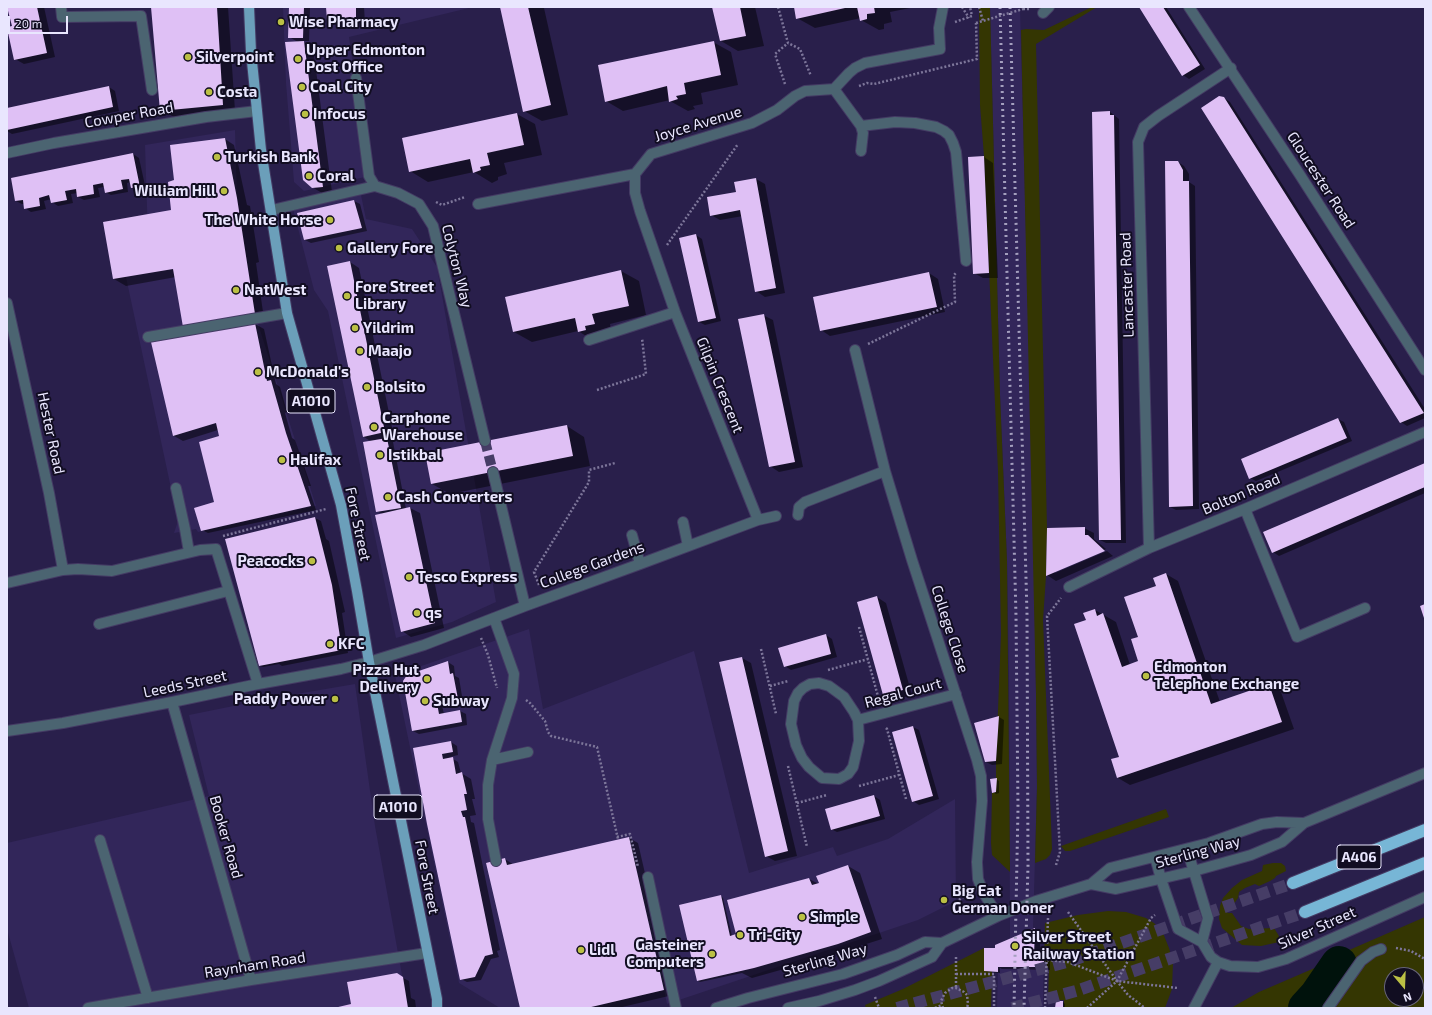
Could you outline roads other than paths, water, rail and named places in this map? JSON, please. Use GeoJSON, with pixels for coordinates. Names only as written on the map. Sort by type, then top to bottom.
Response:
{"type":"FeatureCollection","features":[{"type":"Feature","properties":{"kind":"highway","name":"A406"},"geometry":{"type":"LineString","coordinates":[[1293,883],[1425,830]]}},
{"type":"Feature","properties":{"kind":"highway","name":"A406"},"geometry":{"type":"LineString","coordinates":[[1305,912],[1425,862]]}},
{"type":"Feature","properties":{"kind":"main road","name":"Fore Street"},"geometry":{"type":"LineString","coordinates":[[249,7],[251,52],[261,150],[272,210],[287,313],[341,505],[369,662],[427,953],[439,1005]]}},
{"type":"Feature","properties":{"kind":"street"},"geometry":{"type":"LineString","coordinates":[[60,7],[62,17],[141,16],[152,90]]}},
{"type":"Feature","properties":{"kind":"street"},"geometry":{"type":"LineString","coordinates":[[861,151],[863,133],[861,126],[834,89],[849,73],[865,63],[940,49],[939,28],[943,7]]}},
{"type":"Feature","properties":{"kind":"street","name":"Gloucester Road"},"geometry":{"type":"LineString","coordinates":[[1189,7],[1231,68],[1425,370]]}},
{"type":"Feature","properties":{"kind":"street","name":"Lancaster Road"},"geometry":{"type":"LineString","coordinates":[[1150,548],[1138,142],[1144,127],[1158,116],[1231,68]]}},
{"type":"Feature","properties":{"kind":"street"},"geometry":{"type":"LineString","coordinates":[[272,210],[375,186],[369,176],[356,78]]}},
{"type":"Feature","properties":{"kind":"street","name":"Joyce Avenue"},"geometry":{"type":"LineString","coordinates":[[635,174],[651,154],[752,123],[777,110],[805,91],[834,89]]}},
{"type":"Feature","properties":{"kind":"street","name":"Cowper Road"},"geometry":{"type":"LineString","coordinates":[[7,154],[54,143],[206,117],[257,111]]}},
{"type":"Feature","properties":{"kind":"street"},"geometry":{"type":"LineString","coordinates":[[861,126],[895,122],[915,123],[936,127],[949,135],[956,152],[966,261]]}},
{"type":"Feature","properties":{"kind":"street"},"geometry":{"type":"LineString","coordinates":[[478,204],[635,174]]}},
{"type":"Feature","properties":{"kind":"street","name":"Gilpin Crescent"},"geometry":{"type":"LineString","coordinates":[[635,174],[635,193],[675,312],[758,520]]}},
{"type":"Feature","properties":{"kind":"street","name":"Colyton Way"},"geometry":{"type":"LineString","coordinates":[[375,186],[398,193],[419,204],[433,226],[485,441]]}},
{"type":"Feature","properties":{"kind":"street","name":"Hester Road"},"geometry":{"type":"LineString","coordinates":[[7,303],[49,493],[63,570]]}},
{"type":"Feature","properties":{"kind":"street"},"geometry":{"type":"LineString","coordinates":[[589,340],[675,312]]}},
{"type":"Feature","properties":{"kind":"street"},"geometry":{"type":"LineString","coordinates":[[148,337],[287,313]]}},
{"type":"Feature","properties":{"kind":"street","name":"College Close"},"geometry":{"type":"LineString","coordinates":[[855,350],[885,471],[912,560],[977,760],[982,801],[977,862],[978,879],[998,916]]}},
{"type":"Feature","properties":{"kind":"street","name":"Bolton Road"},"geometry":{"type":"LineString","coordinates":[[1069,587],[1150,548],[1425,432]]}},
{"type":"Feature","properties":{"kind":"street"},"geometry":{"type":"LineString","coordinates":[[798,515],[799,507],[805,502],[885,471]]}},
{"type":"Feature","properties":{"kind":"street"},"geometry":{"type":"LineString","coordinates":[[493,472],[525,606]]}},
{"type":"Feature","properties":{"kind":"street"},"geometry":{"type":"LineString","coordinates":[[176,488],[189,552]]}},
{"type":"Feature","properties":{"kind":"street"},"geometry":{"type":"LineString","coordinates":[[1245,509],[1297,637],[1365,608]]}},
{"type":"Feature","properties":{"kind":"street","name":"College Gardens"},"geometry":{"type":"LineString","coordinates":[[369,662],[424,645],[758,520],[776,516]]}},
{"type":"Feature","properties":{"kind":"street"},"geometry":{"type":"LineString","coordinates":[[682,522],[688,546]]}},
{"type":"Feature","properties":{"kind":"street"},"geometry":{"type":"LineString","coordinates":[[632,535],[640,564]]}},
{"type":"Feature","properties":{"kind":"street"},"geometry":{"type":"LineString","coordinates":[[7,583],[63,570],[78,569],[112,571],[189,552],[216,549],[258,684]]}},
{"type":"Feature","properties":{"kind":"street"},"geometry":{"type":"LineString","coordinates":[[99,624],[228,591]]}},
{"type":"Feature","properties":{"kind":"street"},"geometry":{"type":"LineString","coordinates":[[494,618],[514,674],[512,698],[489,773],[487,804],[489,826],[496,861]]}},
{"type":"Feature","properties":{"kind":"street","name":"Leeds Street"},"geometry":{"type":"LineString","coordinates":[[7,731],[62,723],[341,669],[369,662]]}},
{"type":"Feature","properties":{"kind":"street","name":"Regal Court"},"geometry":{"type":"LineString","coordinates":[[819,683],[829,686],[844,697],[858,720],[859,741],[853,767],[848,774],[839,779],[822,778],[809,767],[802,758],[796,745],[791,724],[794,700],[798,693],[810,684],[819,683]]}},
{"type":"Feature","properties":{"kind":"street","name":"Regal Court"},"geometry":{"type":"LineString","coordinates":[[858,720],[956,694]]}},
{"type":"Feature","properties":{"kind":"street","name":"Booker Road"},"geometry":{"type":"LineString","coordinates":[[172,702],[251,980]]}},
{"type":"Feature","properties":{"kind":"street"},"geometry":{"type":"LineString","coordinates":[[492,760],[528,752]]}},
{"type":"Feature","properties":{"kind":"street","name":"Sterling Way"},"geometry":{"type":"LineString","coordinates":[[1091,884],[1116,889],[1194,871],[1251,855],[1282,842],[1304,823],[1425,773]]}},
{"type":"Feature","properties":{"kind":"street","name":"Sterling Way"},"geometry":{"type":"LineString","coordinates":[[788,1008],[819,1001],[879,981],[932,957],[942,943],[998,916],[1036,901],[1091,884],[1110,868],[1232,836],[1262,824],[1277,822],[1304,823]]}},
{"type":"Feature","properties":{"kind":"street"},"geometry":{"type":"LineString","coordinates":[[100,840],[148,998]]}},
{"type":"Feature","properties":{"kind":"street"},"geometry":{"type":"LineString","coordinates":[[1187,849],[1208,918],[1202,942]]}},
{"type":"Feature","properties":{"kind":"street"},"geometry":{"type":"LineString","coordinates":[[1155,857],[1178,929],[1202,942],[1211,957],[1218,962],[1194,1008]]}},
{"type":"Feature","properties":{"kind":"street"},"geometry":{"type":"LineString","coordinates":[[648,877],[676,1008]]}},
{"type":"Feature","properties":{"kind":"street","name":"Silver Street"},"geometry":{"type":"LineString","coordinates":[[1218,962],[1242,968],[1258,968],[1271,964],[1286,959],[1425,897]]}},
{"type":"Feature","properties":{"kind":"street","name":"Sterling Way"},"geometry":{"type":"LineString","coordinates":[[716,1008],[748,998],[842,974],[897,955],[925,942],[942,943]]}},
{"type":"Feature","properties":{"kind":"street"},"geometry":{"type":"LineString","coordinates":[[1328,1008],[1356,966],[1367,957],[1381,949]]}},
{"type":"Feature","properties":{"kind":"street","name":"Raynham Road"},"geometry":{"type":"LineString","coordinates":[[88,1008],[251,980],[427,953]]}},
{"type":"Feature","properties":{"kind":"waterway"},"geometry":{"type":"LineString","coordinates":[[1306,1008],[1317,996],[1339,964]]}},
{"type":"Feature","properties":{"kind":"tunnel"},"geometry":{"type":"LineString","coordinates":[[485,441],[493,472]]}},
{"type":"Feature","properties":{"kind":"tunnel"},"geometry":{"type":"LineString","coordinates":[[897,1008],[1070,961],[1293,883]]}},
{"type":"Feature","properties":{"kind":"tunnel"},"geometry":{"type":"LineString","coordinates":[[1012,1008],[1076,991],[1305,912]]}},
{"type":"Feature","properties":{"kind":"railway"},"geometry":{"type":"LineString","coordinates":[[1000,7],[1016,616],[1018,809],[1014,1008]]}},
{"type":"Feature","properties":{"kind":"railway"},"geometry":{"type":"LineString","coordinates":[[1010,7],[1027,614],[1028,866],[1024,1008]]}},
{"type":"Feature","properties":{"kind":"place","name":"Wise Pharmacy"},"geometry":{"type":"Point","coordinates":[281,22]}},
{"type":"Feature","properties":{"kind":"place","name":"Silverpoint"},"geometry":{"type":"Point","coordinates":[188,57]}},
{"type":"Feature","properties":{"kind":"place","name":"Upper Edmonton Post Office"},"geometry":{"type":"Point","coordinates":[298,59]}},
{"type":"Feature","properties":{"kind":"place","name":"Coal City"},"geometry":{"type":"Point","coordinates":[302,87]}},
{"type":"Feature","properties":{"kind":"place","name":"Costa"},"geometry":{"type":"Point","coordinates":[209,92]}},
{"type":"Feature","properties":{"kind":"place","name":"Infocus"},"geometry":{"type":"Point","coordinates":[305,114]}},
{"type":"Feature","properties":{"kind":"place","name":"Turkish Bank"},"geometry":{"type":"Point","coordinates":[217,157]}},
{"type":"Feature","properties":{"kind":"place","name":"Coral"},"geometry":{"type":"Point","coordinates":[309,176]}},
{"type":"Feature","properties":{"kind":"place","name":"William Hill"},"geometry":{"type":"Point","coordinates":[224,191]}},
{"type":"Feature","properties":{"kind":"place","name":"The White Horse"},"geometry":{"type":"Point","coordinates":[330,220]}},
{"type":"Feature","properties":{"kind":"place","name":"Gallery Fore"},"geometry":{"type":"Point","coordinates":[339,248]}},
{"type":"Feature","properties":{"kind":"place","name":"NatWest"},"geometry":{"type":"Point","coordinates":[236,290]}},
{"type":"Feature","properties":{"kind":"place","name":"Fore Street Library"},"geometry":{"type":"Point","coordinates":[347,296]}},
{"type":"Feature","properties":{"kind":"place","name":"Yildrim"},"geometry":{"type":"Point","coordinates":[355,328]}},
{"type":"Feature","properties":{"kind":"place","name":"Maajo"},"geometry":{"type":"Point","coordinates":[360,351]}},
{"type":"Feature","properties":{"kind":"place","name":"McDonald's"},"geometry":{"type":"Point","coordinates":[258,372]}},
{"type":"Feature","properties":{"kind":"place","name":"Bolsito"},"geometry":{"type":"Point","coordinates":[367,387]}},
{"type":"Feature","properties":{"kind":"place","name":"Carphone Warehouse"},"geometry":{"type":"Point","coordinates":[374,427]}},
{"type":"Feature","properties":{"kind":"place","name":"Istikbal"},"geometry":{"type":"Point","coordinates":[380,455]}},
{"type":"Feature","properties":{"kind":"place","name":"Halifax"},"geometry":{"type":"Point","coordinates":[282,460]}},
{"type":"Feature","properties":{"kind":"place","name":"Cash Converters"},"geometry":{"type":"Point","coordinates":[388,497]}},
{"type":"Feature","properties":{"kind":"place","name":"Peacocks"},"geometry":{"type":"Point","coordinates":[312,561]}},
{"type":"Feature","properties":{"kind":"place","name":"Tesco Express"},"geometry":{"type":"Point","coordinates":[409,577]}},
{"type":"Feature","properties":{"kind":"place","name":"qs"},"geometry":{"type":"Point","coordinates":[417,613]}},
{"type":"Feature","properties":{"kind":"place","name":"KFC"},"geometry":{"type":"Point","coordinates":[330,644]}},
{"type":"Feature","properties":{"kind":"place","name":"Edmonton Telephone Exchange"},"geometry":{"type":"Point","coordinates":[1146,676]}},
{"type":"Feature","properties":{"kind":"place","name":"Pizza Hut Delivery"},"geometry":{"type":"Point","coordinates":[427,679]}},
{"type":"Feature","properties":{"kind":"place","name":"Paddy Power"},"geometry":{"type":"Point","coordinates":[335,699]}},
{"type":"Feature","properties":{"kind":"place","name":"Subway"},"geometry":{"type":"Point","coordinates":[425,701]}},
{"type":"Feature","properties":{"kind":"place","name":"Big Eat German Doner"},"geometry":{"type":"Point","coordinates":[944,900]}},
{"type":"Feature","properties":{"kind":"place","name":"Simple"},"geometry":{"type":"Point","coordinates":[802,917]}},
{"type":"Feature","properties":{"kind":"place","name":"Tri-City"},"geometry":{"type":"Point","coordinates":[740,935]}},
{"type":"Feature","properties":{"kind":"place","name":"Silver Street Railway Station"},"geometry":{"type":"Point","coordinates":[1015,946]}},
{"type":"Feature","properties":{"kind":"place","name":"Lidl"},"geometry":{"type":"Point","coordinates":[581,950]}},
{"type":"Feature","properties":{"kind":"place","name":"Gasteiner Computers"},"geometry":{"type":"Point","coordinates":[712,954]}}]}
